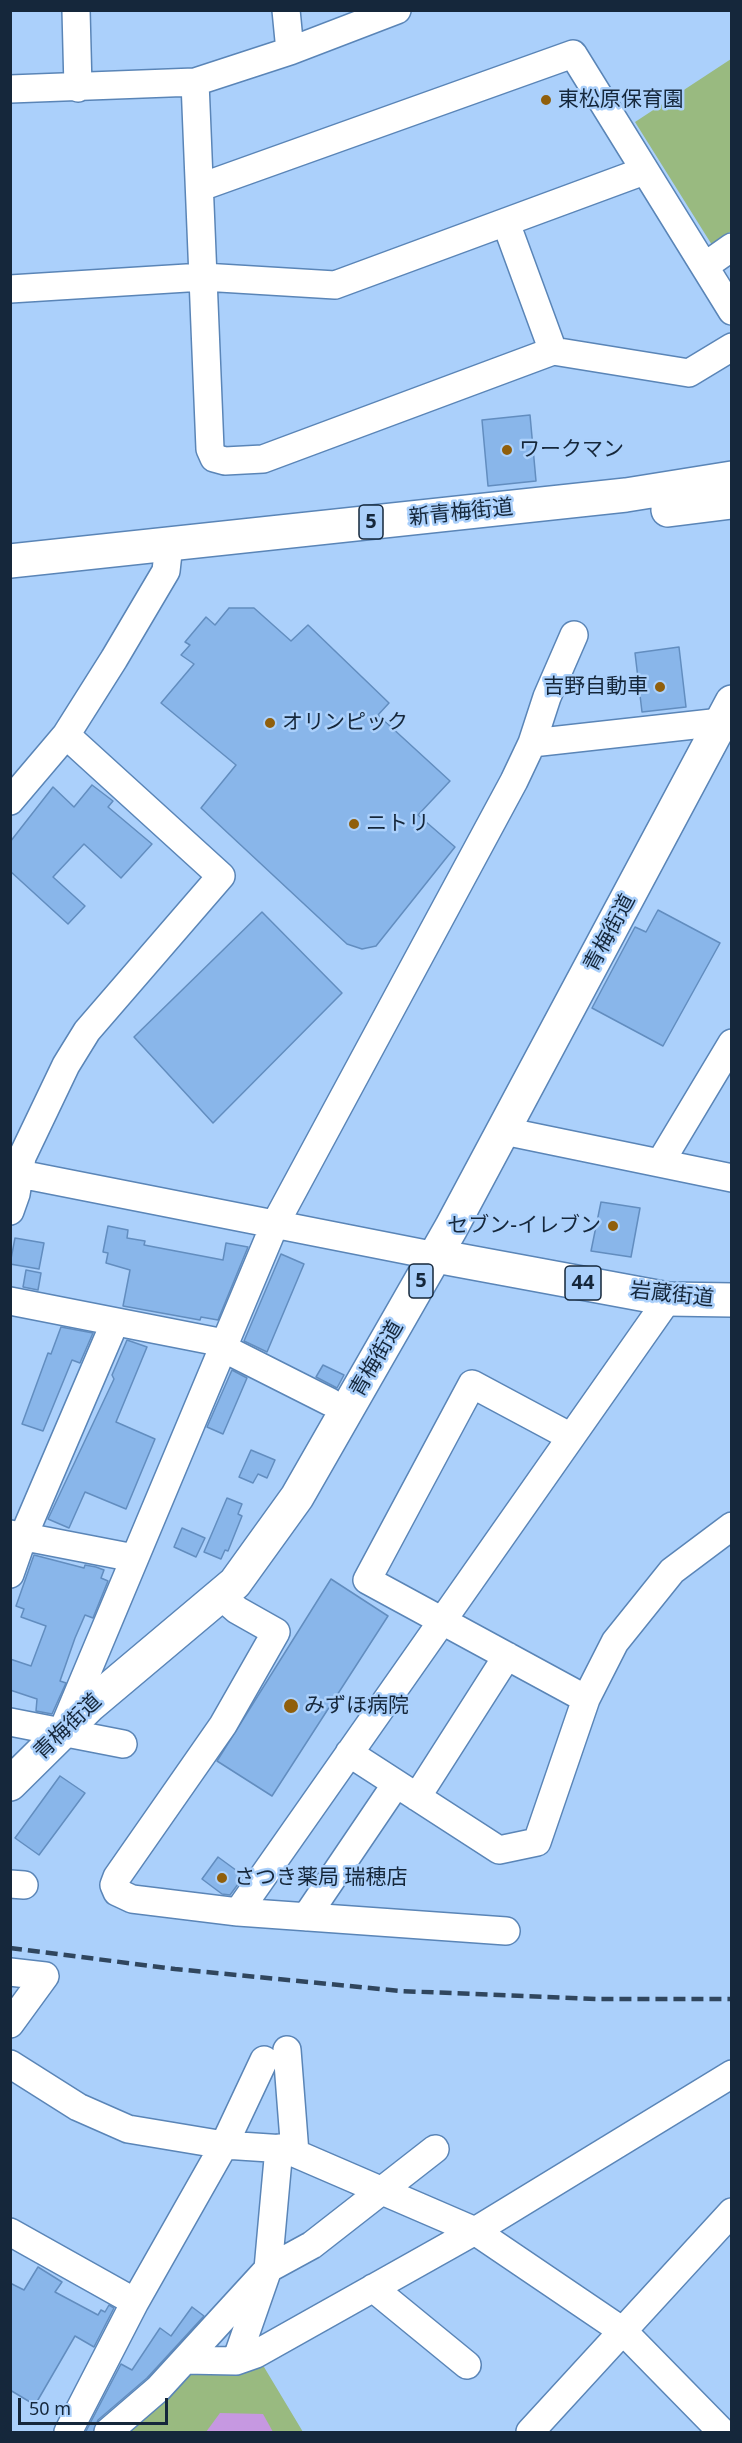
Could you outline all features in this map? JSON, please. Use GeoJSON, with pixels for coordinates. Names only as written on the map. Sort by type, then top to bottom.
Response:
{"type":"FeatureCollection","features":[{"type":"Feature","properties":{"kind":"main road","name":"新青梅街道"},"geometry":{"type":"LineString","coordinates":[[10,579],[168,554],[626,495],[732,478]]}},
{"type":"Feature","properties":{"kind":"main road","name":"新青梅街道"},"geometry":{"type":"LineString","coordinates":[[10,561],[168,554],[407,537],[548,525],[732,502]]}},
{"type":"Feature","properties":{"kind":"main road","name":"青梅街道"},"geometry":{"type":"LineString","coordinates":[[10,1784],[116,1682],[221,1596],[255,1557],[297,1497],[436,1256],[728,717]]}},
{"type":"Feature","properties":{"kind":"main road","name":"岩蔵街道"},"geometry":{"type":"LineString","coordinates":[[436,1256],[668,1299],[732,1300]]}},
{"type":"Feature","properties":{"kind":"street"},"geometry":{"type":"LineString","coordinates":[[76,10],[78,88]]}},
{"type":"Feature","properties":{"kind":"street"},"geometry":{"type":"LineString","coordinates":[[285,10],[290,51]]}},
{"type":"Feature","properties":{"kind":"street"},"geometry":{"type":"LineString","coordinates":[[10,89],[195,82],[290,51],[385,13]]}},
{"type":"Feature","properties":{"kind":"street"},"geometry":{"type":"LineString","coordinates":[[201,187],[573,54],[732,311]]}},
{"type":"Feature","properties":{"kind":"street"},"geometry":{"type":"LineString","coordinates":[[195,82],[210,449],[214,458],[225,461],[263,459],[553,351],[689,373],[732,347]]}},
{"type":"Feature","properties":{"kind":"street"},"geometry":{"type":"LineString","coordinates":[[10,289],[203,276],[335,285],[644,171]]}},
{"type":"Feature","properties":{"kind":"street"},"geometry":{"type":"LineString","coordinates":[[506,223],[553,351]]}},
{"type":"Feature","properties":{"kind":"street"},"geometry":{"type":"LineString","coordinates":[[705,266],[732,247]]}},
{"type":"Feature","properties":{"kind":"street"},"geometry":{"type":"LineString","coordinates":[[10,801],[66,735],[114,659],[168,554]]}},
{"type":"Feature","properties":{"kind":"street"},"geometry":{"type":"LineString","coordinates":[[62,1732],[222,1345],[274,1226],[532,743],[547,697],[574,635]]}},
{"type":"Feature","properties":{"kind":"street"},"geometry":{"type":"LineString","coordinates":[[532,743],[728,717]]}},
{"type":"Feature","properties":{"kind":"street"},"geometry":{"type":"LineString","coordinates":[[10,1211],[15,1173],[66,1065],[87,1031],[221,876],[66,735]]}},
{"type":"Feature","properties":{"kind":"street"},"geometry":{"type":"LineString","coordinates":[[660,1163],[732,1043]]}},
{"type":"Feature","properties":{"kind":"street"},"geometry":{"type":"LineString","coordinates":[[504,1131],[732,1178]]}},
{"type":"Feature","properties":{"kind":"street"},"geometry":{"type":"LineString","coordinates":[[15,1173],[274,1226],[436,1256]]}},
{"type":"Feature","properties":{"kind":"street"},"geometry":{"type":"LineString","coordinates":[[238,1911],[668,1299]]}},
{"type":"Feature","properties":{"kind":"street"},"geometry":{"type":"LineString","coordinates":[[10,1301],[222,1345],[330,1402]]}},
{"type":"Feature","properties":{"kind":"street"},"geometry":{"type":"LineString","coordinates":[[10,1574],[17,1535],[115,1322]]}},
{"type":"Feature","properties":{"kind":"street"},"geometry":{"type":"LineString","coordinates":[[572,1437],[472,1384],[367,1580],[442,1623],[586,1698]]}},
{"type":"Feature","properties":{"kind":"street"},"geometry":{"type":"LineString","coordinates":[[349,1753],[499,1850],[537,1842],[586,1698],[615,1642],[672,1571],[732,1526]]}},
{"type":"Feature","properties":{"kind":"street"},"geometry":{"type":"LineString","coordinates":[[17,1535],[134,1558]]}},
{"type":"Feature","properties":{"kind":"street"},"geometry":{"type":"LineString","coordinates":[[221,1596],[242,1613],[276,1632],[223,1725],[122,1869],[114,1885],[117,1892],[132,1899],[238,1911],[506,1930]]}},
{"type":"Feature","properties":{"kind":"street"},"geometry":{"type":"LineString","coordinates":[[306,1917],[407,1791],[507,1656]]}},
{"type":"Feature","properties":{"kind":"street"},"geometry":{"type":"LineString","coordinates":[[10,1722],[123,1744]]}},
{"type":"Feature","properties":{"kind":"street"},"geometry":{"type":"LineString","coordinates":[[10,1972],[45,1976],[10,2024]]}},
{"type":"Feature","properties":{"kind":"street"},"geometry":{"type":"LineString","coordinates":[[68,2433],[135,2302],[275,2055],[287,2150],[268,2269],[236,2361]]}},
{"type":"Feature","properties":{"kind":"street"},"geometry":{"type":"LineString","coordinates":[[10,2064],[78,2107],[128,2129],[224,2145],[287,2150],[475,2231],[624,2332],[722,2433]]}},
{"type":"Feature","properties":{"kind":"street"},"geometry":{"type":"LineString","coordinates":[[185,2360],[236,2361],[256,2354],[475,2231],[730,2078]]}},
{"type":"Feature","properties":{"kind":"street"},"geometry":{"type":"LineString","coordinates":[[108,2433],[159,2389],[268,2269],[312,2245],[435,2149]]}},
{"type":"Feature","properties":{"kind":"street"},"geometry":{"type":"LineString","coordinates":[[530,2433],[732,2212]]}},
{"type":"Feature","properties":{"kind":"street"},"geometry":{"type":"LineString","coordinates":[[10,2232],[135,2302]]}},
{"type":"Feature","properties":{"kind":"street"},"geometry":{"type":"LineString","coordinates":[[373,2288],[467,2365]]}},
{"type":"Feature","properties":{"kind":"green space"},"geometry":{"type":"Polygon","coordinates":[[[731,59],[731,231],[712,245],[635,122],[731,59]]]}},
{"type":"Feature","properties":{"kind":"green space"},"geometry":{"type":"Polygon","coordinates":[[[196,2366],[264,2367],[303,2432],[120,2432],[196,2366]]]}},
{"type":"Feature","properties":{"kind":"shaded area"},"geometry":{"type":"Polygon","coordinates":[[[220,2413],[263,2414],[273,2432],[206,2432],[220,2413]]]}},
{"type":"Feature","properties":{"kind":"building"},"geometry":{"type":"Polygon","coordinates":[[[530,415],[536,481],[488,486],[482,420],[530,415]]]}},
{"type":"Feature","properties":{"kind":"building"},"geometry":{"type":"Polygon","coordinates":[[[229,608],[254,608],[291,641],[308,625],[389,703],[378,715],[450,781],[418,815],[455,847],[376,946],[362,949],[347,944],[201,808],[236,765],[161,703],[194,664],[181,655],[190,645],[185,642],[206,617],[215,625],[229,608]]]}},
{"type":"Feature","properties":{"kind":"building"},"geometry":{"type":"Polygon","coordinates":[[[679,647],[686,707],[642,712],[635,653],[679,647]]]}},
{"type":"Feature","properties":{"kind":"building"},"geometry":{"type":"Polygon","coordinates":[[[92,785],[113,801],[108,807],[152,844],[121,878],[84,844],[53,877],[85,906],[68,924],[10,871],[10,842],[53,787],[74,807],[92,785]]]}},
{"type":"Feature","properties":{"kind":"building"},"geometry":{"type":"Polygon","coordinates":[[[658,910],[720,943],[663,1046],[592,1008],[635,927],[646,932],[658,910]]]}},
{"type":"Feature","properties":{"kind":"building"},"geometry":{"type":"Polygon","coordinates":[[[262,912],[342,993],[213,1123],[134,1037],[262,912]]]}},
{"type":"Feature","properties":{"kind":"building"},"geometry":{"type":"Polygon","coordinates":[[[601,1202],[640,1208],[631,1257],[591,1251],[601,1202]]]}},
{"type":"Feature","properties":{"kind":"building"},"geometry":{"type":"Polygon","coordinates":[[[108,1226],[128,1230],[127,1238],[145,1241],[144,1245],[223,1260],[226,1243],[248,1247],[218,1320],[201,1317],[200,1320],[123,1306],[130,1270],[106,1263],[108,1253],[103,1252],[108,1226]]]}},
{"type":"Feature","properties":{"kind":"building"},"geometry":{"type":"Polygon","coordinates":[[[15,1238],[44,1243],[39,1269],[10,1264],[15,1238]]]}},
{"type":"Feature","properties":{"kind":"building"},"geometry":{"type":"Polygon","coordinates":[[[281,1254],[304,1264],[267,1352],[244,1341],[281,1254]]]}},
{"type":"Feature","properties":{"kind":"building"},"geometry":{"type":"Polygon","coordinates":[[[26,1270],[41,1273],[38,1290],[23,1287],[26,1270]]]}},
{"type":"Feature","properties":{"kind":"building"},"geometry":{"type":"Polygon","coordinates":[[[61,1327],[93,1333],[80,1363],[72,1360],[43,1431],[22,1424],[48,1353],[51,1354],[61,1327]]]}},
{"type":"Feature","properties":{"kind":"building"},"geometry":{"type":"Polygon","coordinates":[[[127,1340],[147,1347],[116,1422],[155,1439],[126,1509],[85,1492],[69,1528],[48,1519],[114,1379],[112,1375],[127,1340]]]}},
{"type":"Feature","properties":{"kind":"building"},"geometry":{"type":"Polygon","coordinates":[[[323,1365],[344,1375],[337,1388],[316,1377],[323,1365]]]}},
{"type":"Feature","properties":{"kind":"building"},"geometry":{"type":"Polygon","coordinates":[[[232,1370],[247,1378],[223,1434],[207,1427],[232,1370]]]}},
{"type":"Feature","properties":{"kind":"building"},"geometry":{"type":"Polygon","coordinates":[[[251,1450],[275,1460],[267,1478],[258,1474],[253,1483],[239,1477],[251,1450]]]}},
{"type":"Feature","properties":{"kind":"building"},"geometry":{"type":"Polygon","coordinates":[[[227,1498],[242,1504],[238,1514],[242,1516],[228,1551],[225,1550],[221,1559],[204,1552],[227,1498]]]}},
{"type":"Feature","properties":{"kind":"building"},"geometry":{"type":"Polygon","coordinates":[[[182,1528],[205,1538],[196,1557],[174,1547],[182,1528]]]}},
{"type":"Feature","properties":{"kind":"building"},"geometry":{"type":"Polygon","coordinates":[[[34,1555],[84,1568],[85,1565],[96,1567],[104,1570],[101,1578],[108,1581],[93,1618],[85,1615],[75,1638],[60,1681],[66,1683],[52,1714],[36,1711],[37,1699],[10,1690],[10,1659],[31,1666],[46,1626],[21,1617],[24,1609],[16,1606],[34,1555]]]}},
{"type":"Feature","properties":{"kind":"building"},"geometry":{"type":"Polygon","coordinates":[[[331,1579],[388,1616],[272,1796],[217,1761],[331,1579]]]}},
{"type":"Feature","properties":{"kind":"building"},"geometry":{"type":"Polygon","coordinates":[[[60,1776],[85,1793],[39,1855],[15,1838],[60,1776]]]}},
{"type":"Feature","properties":{"kind":"building"},"geometry":{"type":"Polygon","coordinates":[[[218,1857],[244,1876],[230,1895],[222,1894],[202,1879],[218,1857]]]}},
{"type":"Feature","properties":{"kind":"building"},"geometry":{"type":"Polygon","coordinates":[[[38,2267],[62,2282],[55,2292],[98,2315],[101,2310],[105,2312],[109,2305],[114,2308],[94,2347],[75,2336],[35,2405],[10,2390],[10,2283],[24,2290],[38,2267]]]}},
{"type":"Feature","properties":{"kind":"building"},"geometry":{"type":"Polygon","coordinates":[[[192,2307],[204,2316],[147,2378],[98,2420],[93,2433],[85,2433],[121,2364],[132,2370],[160,2328],[171,2336],[192,2307]]]}},
{"type":"Feature","properties":{"kind":"railway"},"geometry":{"type":"LineString","coordinates":[[10,1948],[175,1969],[400,1991],[597,1999],[732,1999]]}},
{"type":"Feature","properties":{"kind":"place","name":"東松原保育園"},"geometry":{"type":"Point","coordinates":[546,100]}},
{"type":"Feature","properties":{"kind":"place","name":"ワークマン"},"geometry":{"type":"Point","coordinates":[507,450]}},
{"type":"Feature","properties":{"kind":"place","name":"吉野自動車"},"geometry":{"type":"Point","coordinates":[660,687]}},
{"type":"Feature","properties":{"kind":"place","name":"オリンピック"},"geometry":{"type":"Point","coordinates":[270,723]}},
{"type":"Feature","properties":{"kind":"place","name":"ニトリ"},"geometry":{"type":"Point","coordinates":[354,824]}},
{"type":"Feature","properties":{"kind":"place","name":"セブン-イレブン"},"geometry":{"type":"Point","coordinates":[613,1226]}},
{"type":"Feature","properties":{"kind":"place","name":"みずほ病院"},"geometry":{"type":"Point","coordinates":[291,1706]}},
{"type":"Feature","properties":{"kind":"place","name":"さつき薬局 瑞穂店"},"geometry":{"type":"Point","coordinates":[222,1878]}}]}
